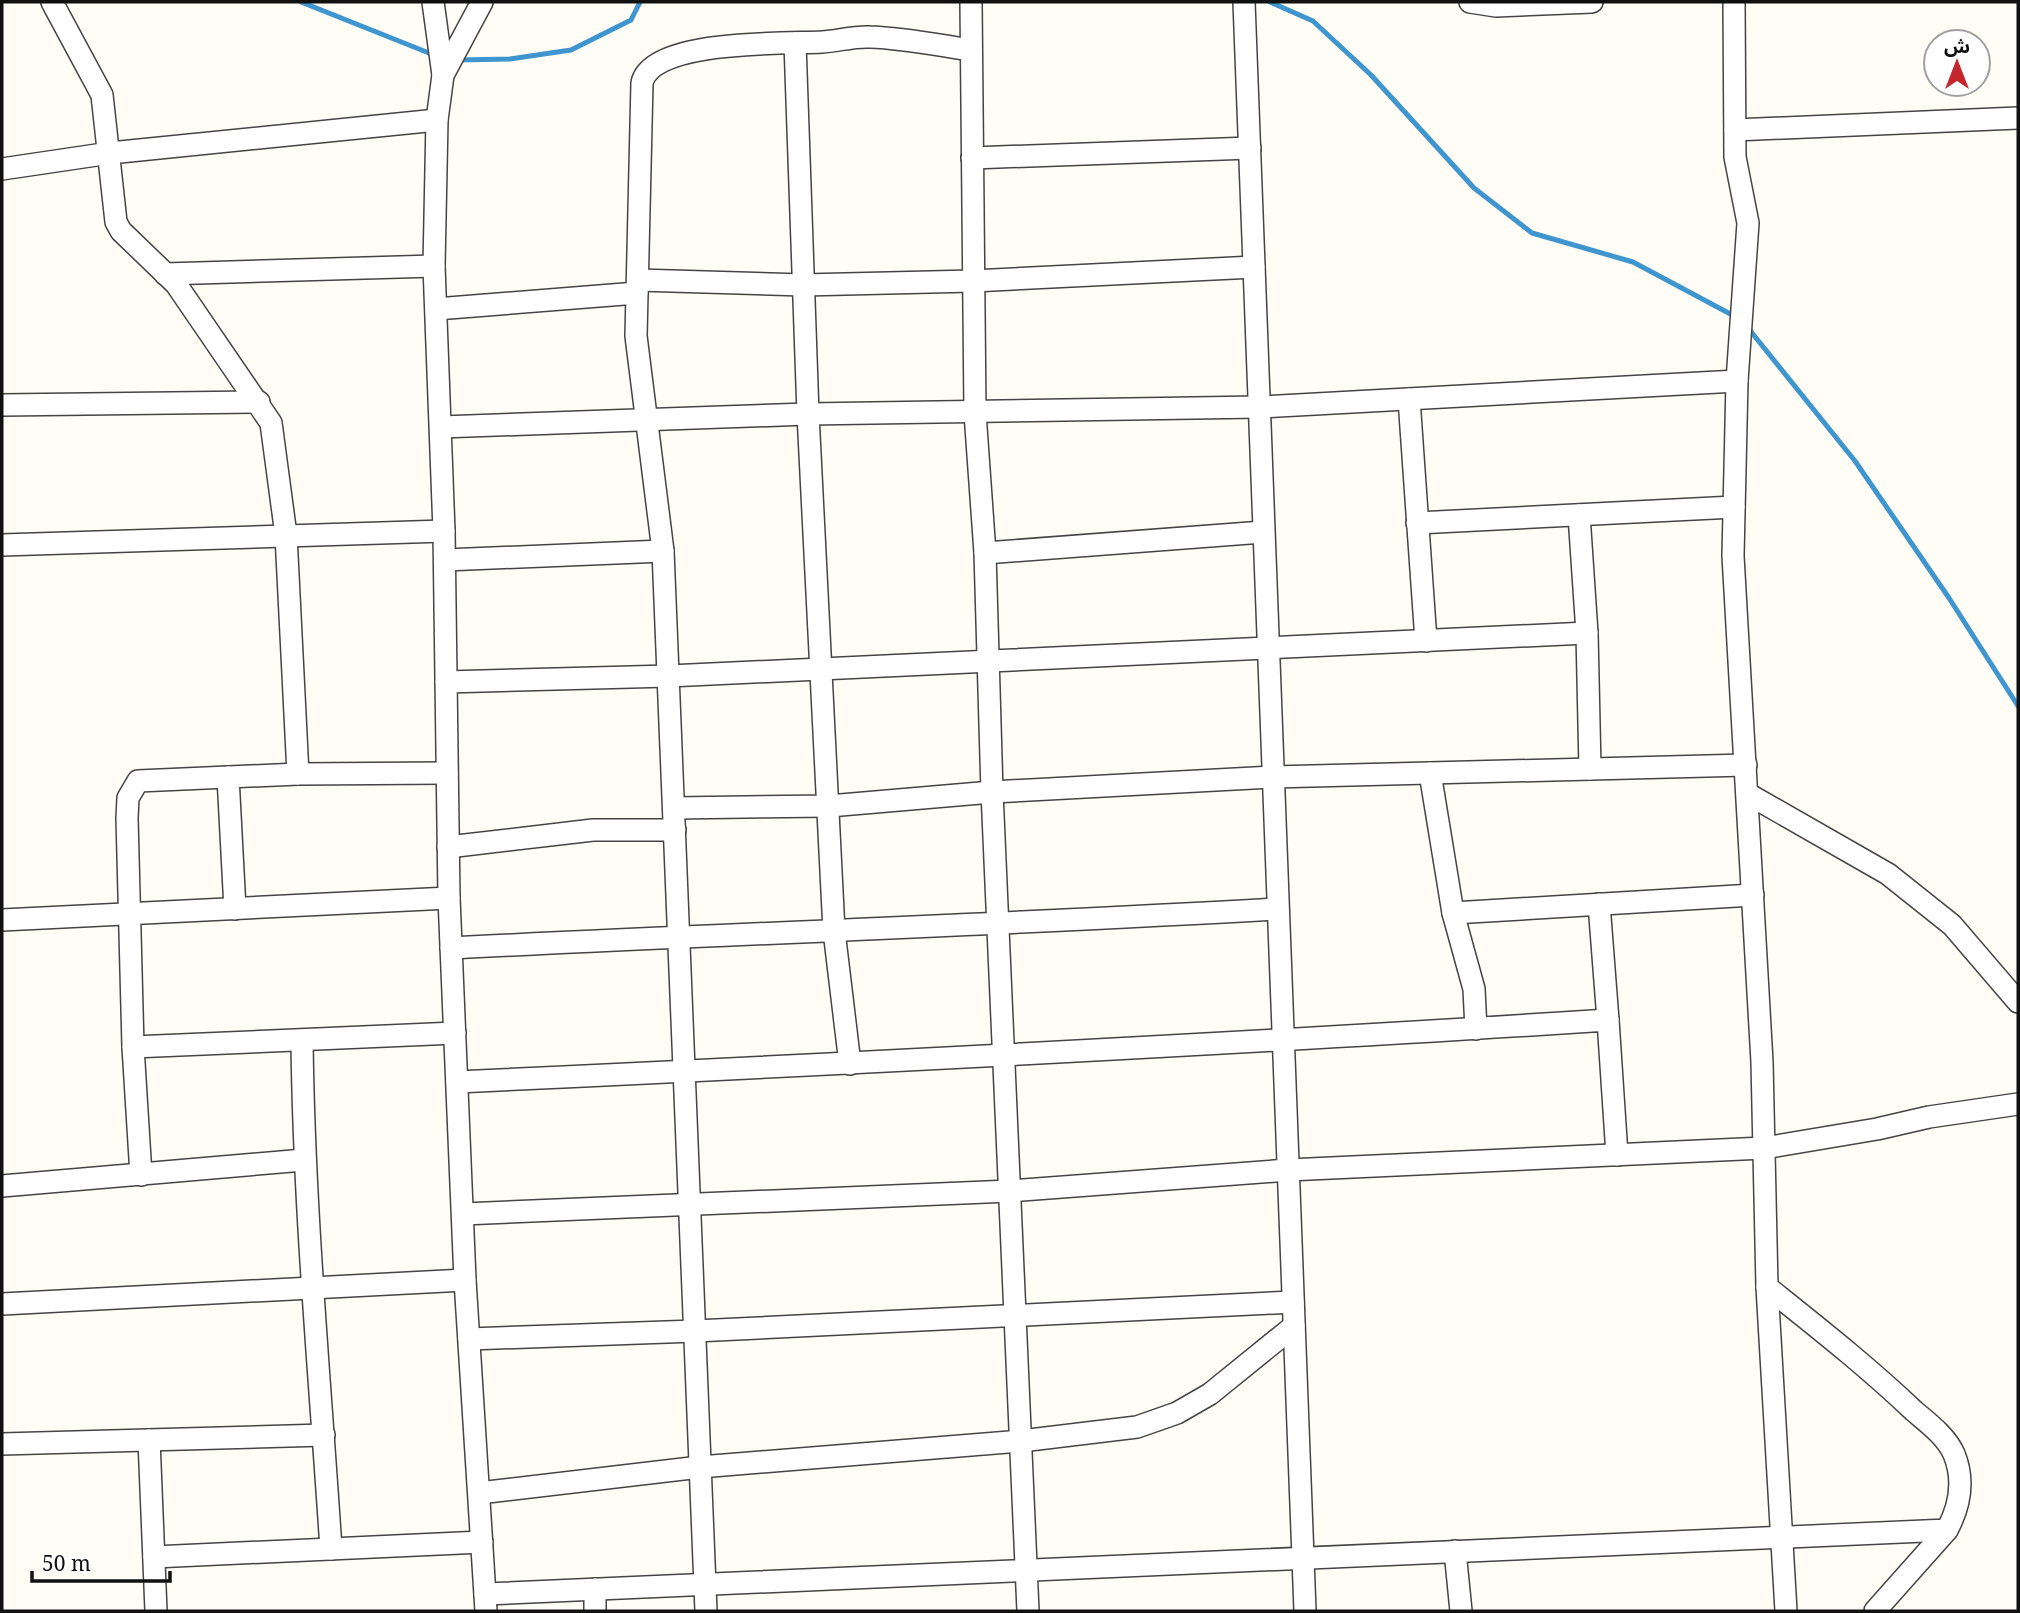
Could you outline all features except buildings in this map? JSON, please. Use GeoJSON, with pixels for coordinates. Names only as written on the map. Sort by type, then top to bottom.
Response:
{"type":"FeatureCollection","features":[{"type":"Feature","properties":{"kind":"street"},"geometry":{"type":"LineString","coordinates":[[52,2],[102,95],[116,222],[121,231],[176,284],[271,423],[286,535],[298,774]]}},
{"type":"Feature","properties":{"kind":"street"},"geometry":{"type":"LineString","coordinates":[[433,2],[443,75],[437,120],[434,266],[445,560],[449,898],[469,1339],[485,1603],[595,1589],[705,1583],[1026,1573],[1947,1530]]}},
{"type":"Feature","properties":{"kind":"street"},"geometry":{"type":"LineString","coordinates":[[443,75],[482,2]]}},
{"type":"Feature","properties":{"kind":"street"},"geometry":{"type":"LineString","coordinates":[[971,2],[975,413],[985,553],[992,792],[1028,1611]]}},
{"type":"Feature","properties":{"kind":"street"},"geometry":{"type":"LineString","coordinates":[[1244,2],[1305,1611]]}},
{"type":"Feature","properties":{"kind":"street"},"geometry":{"type":"LineString","coordinates":[[1471,2],[1496,6],[1591,2]]}},
{"type":"Feature","properties":{"kind":"street"},"geometry":{"type":"LineString","coordinates":[[1734,2],[1737,180],[1748,223],[1737,381],[1733,556],[1748,794],[1764,1148],[1767,1287],[1786,1611]]}},
{"type":"Feature","properties":{"kind":"street"},"geometry":{"type":"LineString","coordinates":[[706,1611],[663,551],[636,336],[644,75],[657,64],[695,51],[727,46],[866,36],[971,50]]}},
{"type":"Feature","properties":{"kind":"street"},"geometry":{"type":"LineString","coordinates":[[795,43],[808,414],[823,669],[834,931],[850,1064]]}},
{"type":"Feature","properties":{"kind":"street"},"geometry":{"type":"LineString","coordinates":[[1735,130],[2018,118]]}},
{"type":"Feature","properties":{"kind":"street"},"geometry":{"type":"LineString","coordinates":[[2,169],[110,153],[437,120]]}},
{"type":"Feature","properties":{"kind":"street"},"geometry":{"type":"LineString","coordinates":[[972,158],[1250,148]]}},
{"type":"Feature","properties":{"kind":"street"},"geometry":{"type":"LineString","coordinates":[[165,274],[434,266]]}},
{"type":"Feature","properties":{"kind":"street"},"geometry":{"type":"LineString","coordinates":[[436,309],[638,287],[973,281],[1254,267]]}},
{"type":"Feature","properties":{"kind":"street"},"geometry":{"type":"LineString","coordinates":[[441,427],[648,422],[808,414],[1259,407],[1737,381]]}},
{"type":"Feature","properties":{"kind":"street"},"geometry":{"type":"LineString","coordinates":[[1409,399],[1426,640]]}},
{"type":"Feature","properties":{"kind":"street"},"geometry":{"type":"LineString","coordinates":[[2,405],[259,402]]}},
{"type":"Feature","properties":{"kind":"street"},"geometry":{"type":"LineString","coordinates":[[1418,523],[1734,507]]}},
{"type":"Feature","properties":{"kind":"street"},"geometry":{"type":"LineString","coordinates":[[1579,515],[1587,633],[1590,769]]}},
{"type":"Feature","properties":{"kind":"street"},"geometry":{"type":"LineString","coordinates":[[2,545],[444,531]]}},
{"type":"Feature","properties":{"kind":"street"},"geometry":{"type":"LineString","coordinates":[[985,553],[1263,532]]}},
{"type":"Feature","properties":{"kind":"street"},"geometry":{"type":"LineString","coordinates":[[445,560],[663,551]]}},
{"type":"Feature","properties":{"kind":"street"},"geometry":{"type":"LineString","coordinates":[[446,682],[668,676],[1587,633]]}},
{"type":"Feature","properties":{"kind":"street"},"geometry":{"type":"LineString","coordinates":[[448,847],[674,819],[992,792],[1273,777],[1746,765]]}},
{"type":"Feature","properties":{"kind":"street"},"geometry":{"type":"LineString","coordinates":[[141,1175],[127,915],[128,798],[138,781],[298,774],[447,773]]}},
{"type":"Feature","properties":{"kind":"street"},"geometry":{"type":"LineString","coordinates":[[1430,773],[1453,913],[1474,989],[1476,1028]]}},
{"type":"Feature","properties":{"kind":"street"},"geometry":{"type":"LineString","coordinates":[[228,777],[235,909]]}},
{"type":"Feature","properties":{"kind":"street"},"geometry":{"type":"LineString","coordinates":[[1748,794],[1888,874],[1952,925],[2018,1002]]}},
{"type":"Feature","properties":{"kind":"street"},"geometry":{"type":"LineString","coordinates":[[1453,913],[1753,895]]}},
{"type":"Feature","properties":{"kind":"street"},"geometry":{"type":"LineString","coordinates":[[2,920],[449,898]]}},
{"type":"Feature","properties":{"kind":"street"},"geometry":{"type":"LineString","coordinates":[[1599,904],[1617,1155]]}},
{"type":"Feature","properties":{"kind":"street"},"geometry":{"type":"LineString","coordinates":[[451,948],[679,936],[998,926],[1277,909]]}},
{"type":"Feature","properties":{"kind":"street"},"geometry":{"type":"LineString","coordinates":[[457,1082],[1004,1057],[1283,1037],[1608,1020]]}},
{"type":"Feature","properties":{"kind":"street"},"geometry":{"type":"LineString","coordinates":[[133,1048],[455,1033]]}},
{"type":"Feature","properties":{"kind":"street"},"geometry":{"type":"LineString","coordinates":[[302,1041],[303,1160],[331,1549]]}},
{"type":"Feature","properties":{"kind":"street"},"geometry":{"type":"LineString","coordinates":[[463,1214],[1010,1191],[1288,1170],[1764,1148],[1877,1129],[1929,1117],[2018,1104]]}},
{"type":"Feature","properties":{"kind":"street"},"geometry":{"type":"LineString","coordinates":[[2,1186],[303,1160]]}},
{"type":"Feature","properties":{"kind":"street"},"geometry":{"type":"LineString","coordinates":[[2,1304],[466,1280]]}},
{"type":"Feature","properties":{"kind":"street"},"geometry":{"type":"LineString","coordinates":[[1767,1287],[1877,1375],[1944,1438],[1954,1454],[1960,1478],[1958,1510],[1947,1530],[1875,1611]]}},
{"type":"Feature","properties":{"kind":"street"},"geometry":{"type":"LineString","coordinates":[[469,1339],[695,1331],[1293,1302]]}},
{"type":"Feature","properties":{"kind":"street"},"geometry":{"type":"LineString","coordinates":[[479,1493],[700,1467],[1021,1441],[1156,1423],[1210,1394],[1294,1326]]}},
{"type":"Feature","properties":{"kind":"street"},"geometry":{"type":"LineString","coordinates":[[2,1444],[324,1435]]}},
{"type":"Feature","properties":{"kind":"street"},"geometry":{"type":"LineString","coordinates":[[149,1440],[156,1611]]}},
{"type":"Feature","properties":{"kind":"street"},"geometry":{"type":"LineString","coordinates":[[154,1557],[482,1542]]}},
{"type":"Feature","properties":{"kind":"street"},"geometry":{"type":"LineString","coordinates":[[1455,1551],[1461,1611]]}},
{"type":"Feature","properties":{"kind":"street"},"geometry":{"type":"LineString","coordinates":[[595,1589],[595,1611]]}},
{"type":"Feature","properties":{"kind":"waterway"},"geometry":{"type":"LineString","coordinates":[[301,2],[434,55]]}},
{"type":"Feature","properties":{"kind":"waterway"},"geometry":{"type":"LineString","coordinates":[[457,60],[510,59],[571,50],[631,20],[640,2]]}},
{"type":"Feature","properties":{"kind":"waterway"},"geometry":{"type":"LineString","coordinates":[[1270,2],[1313,21],[1371,75],[1474,188],[1532,233],[1633,262],[1736,317]]}},
{"type":"Feature","properties":{"kind":"waterway"},"geometry":{"type":"LineString","coordinates":[[1748,328],[1855,461],[1949,598],[2018,706]]}}]}
